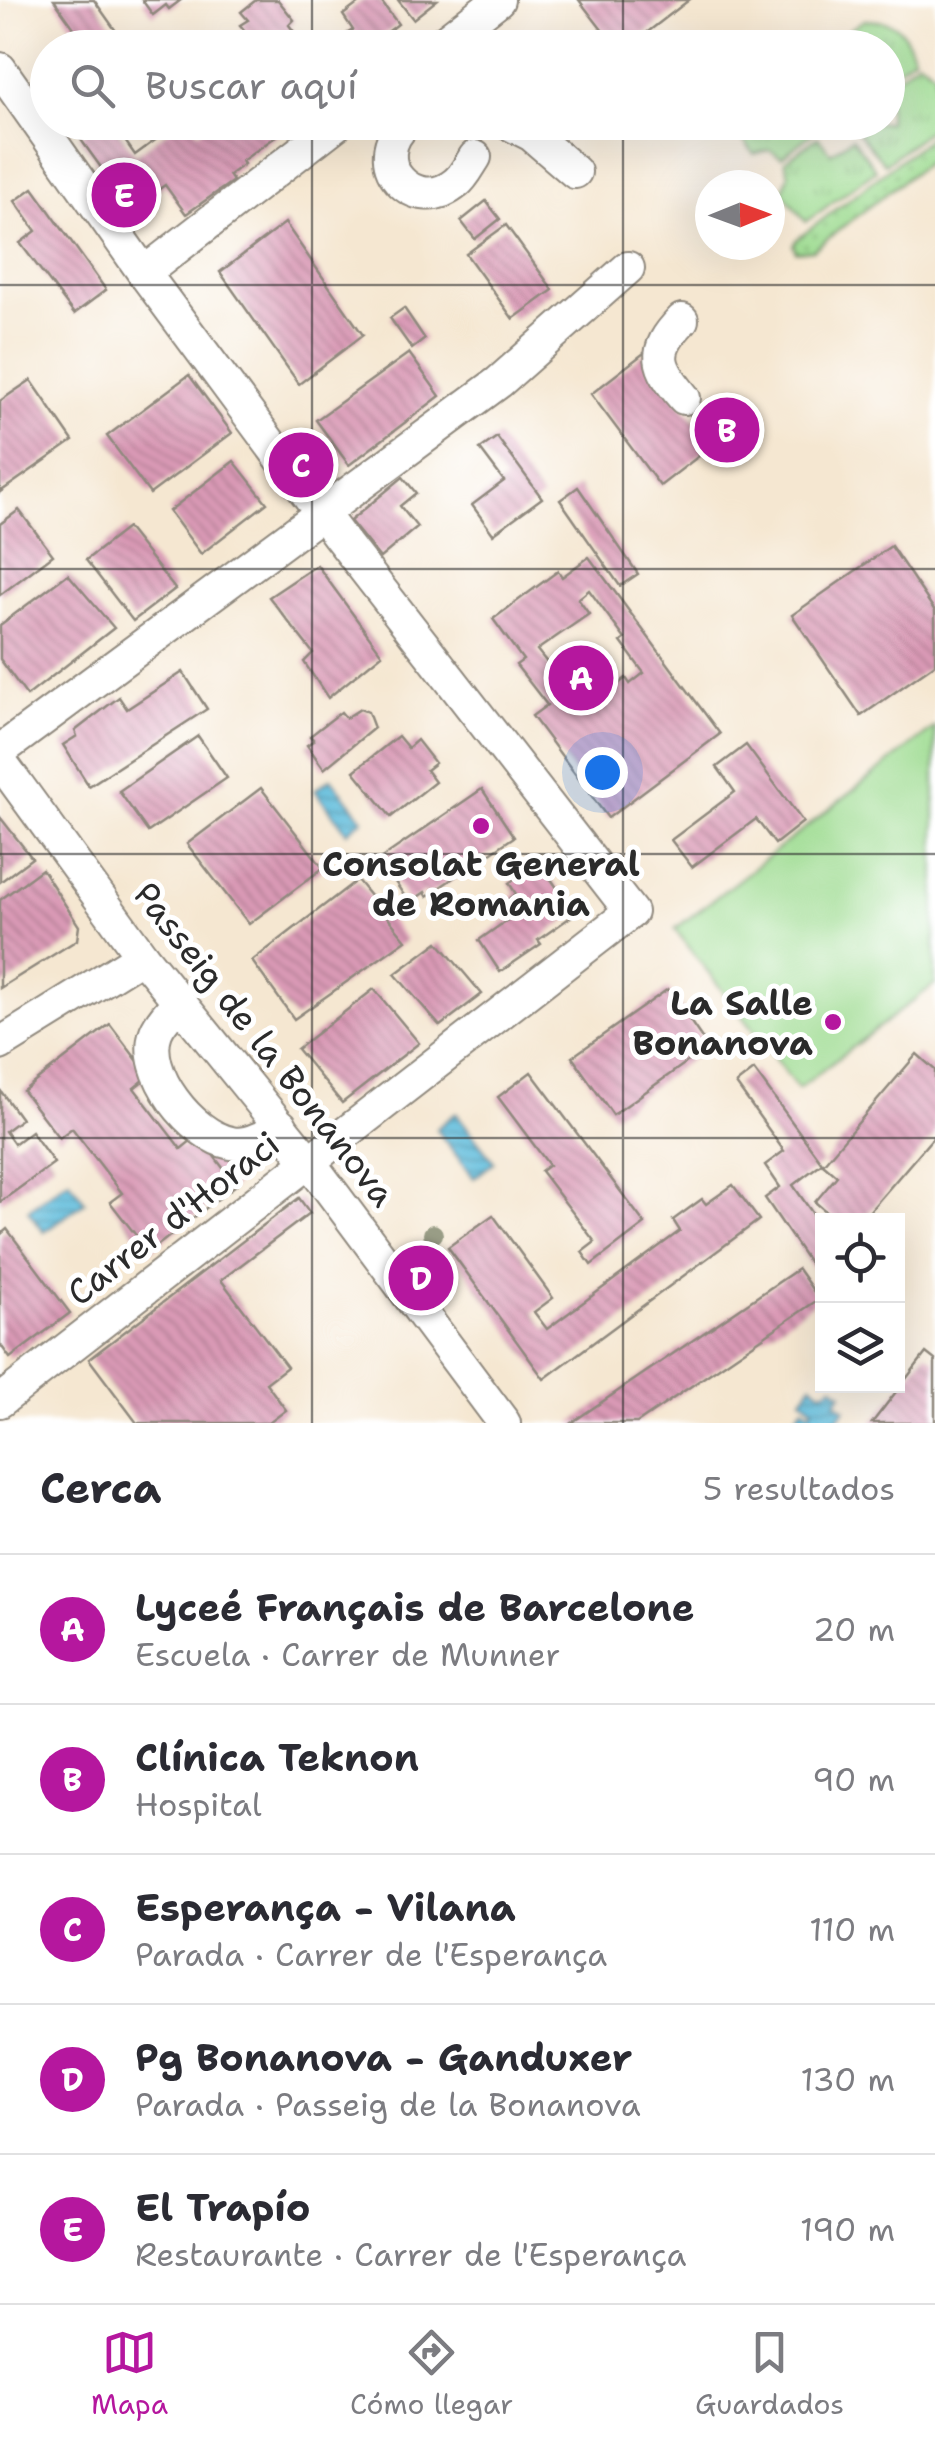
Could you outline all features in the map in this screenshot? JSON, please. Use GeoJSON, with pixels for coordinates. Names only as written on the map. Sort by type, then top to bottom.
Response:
{"type":"FeatureCollection","features":[{"type":"Feature","properties":{"kind":"street"},"geometry":{"type":"LineString","coordinates":[[459,30],[498,0]]}},
{"type":"Feature","properties":{"kind":"street"},"geometry":{"type":"LineString","coordinates":[[0,70],[30,112]]}},
{"type":"Feature","properties":{"kind":"street"},"geometry":{"type":"LineString","coordinates":[[50,140],[321,513]]}},
{"type":"Feature","properties":{"kind":"street"},"geometry":{"type":"LineString","coordinates":[[144,272],[316,140]]}},
{"type":"Feature","properties":{"kind":"street"},"geometry":{"type":"LineString","coordinates":[[394,140],[390,166],[398,180],[411,190],[428,193],[446,189],[459,181],[475,157]]}},
{"type":"Feature","properties":{"kind":"street"},"geometry":{"type":"LineString","coordinates":[[537,140],[575,172]]}},
{"type":"Feature","properties":{"kind":"street"},"geometry":{"type":"LineString","coordinates":[[0,751],[499,382],[628,268]]}},
{"type":"Feature","properties":{"kind":"street"},"geometry":{"type":"LineString","coordinates":[[682,320],[662,343],[660,355],[662,369],[684,398]]}},
{"type":"Feature","properties":{"kind":"street","name":"Carrer d'Horaci"},"geometry":{"type":"LineString","coordinates":[[1,1399],[631,912],[321,513]]}},
{"type":"Feature","properties":{"kind":"street","name":"Passeig de la Bonanova"},"geometry":{"type":"LineString","coordinates":[[0,762],[142,956],[310,1163],[499,1421]]}},
{"type":"Feature","properties":{"kind":"street"},"geometry":{"type":"LineString","coordinates":[[0,1044],[142,956]]}},
{"type":"Feature","properties":{"kind":"street"},"geometry":{"type":"LineString","coordinates":[[179,1001],[156,1032],[153,1062],[172,1099],[202,1131],[233,1144],[260,1139],[281,1126]]}},
{"type":"Feature","properties":{"kind":"green space"},"geometry":{"type":"Polygon","coordinates":[[[864,20],[885,22],[900,30],[849,30],[864,20]]]}},
{"type":"Feature","properties":{"kind":"green space"},"geometry":{"type":"Polygon","coordinates":[[[905,37],[906,38],[914,56],[905,63],[905,37]]]}},
{"type":"Feature","properties":{"kind":"green space"},"geometry":{"type":"Polygon","coordinates":[[[918,60],[935,72],[935,125],[885,164],[864,140],[905,140],[905,70],[918,60]]]}},
{"type":"Feature","properties":{"kind":"green space"},"geometry":{"type":"Polygon","coordinates":[[[935,133],[935,156],[813,250],[796,252],[796,240],[935,133]]]}},
{"type":"Feature","properties":{"kind":"green space"},"geometry":{"type":"Polygon","coordinates":[[[743,140],[804,140],[782,157],[769,150],[754,154],[743,140]]]}},
{"type":"Feature","properties":{"kind":"green space"},"geometry":{"type":"Polygon","coordinates":[[[814,140],[820,140],[831,153],[854,140],[876,170],[806,222],[785,196],[789,175],[785,161],[814,140]]]}},
{"type":"Feature","properties":{"kind":"green space"},"geometry":{"type":"Polygon","coordinates":[[[935,727],[935,984],[798,1089],[675,929],[935,727]]]}},
{"type":"Feature","properties":{"kind":"water"},"geometry":{"type":"Polygon","coordinates":[[[331,778],[363,819],[347,832],[315,790],[331,778]]]}},
{"type":"Feature","properties":{"kind":"water"},"geometry":{"type":"Polygon","coordinates":[[[456,1113],[494,1162],[474,1178],[436,1129],[456,1113]]]}},
{"type":"Feature","properties":{"kind":"water"},"geometry":{"type":"Polygon","coordinates":[[[69,1180],[85,1202],[44,1232],[28,1210],[69,1180]]]}},
{"type":"Feature","properties":{"kind":"water"},"geometry":{"type":"Polygon","coordinates":[[[812,1384],[815,1393],[842,1393],[836,1402],[845,1409],[834,1423],[791,1423],[803,1407],[810,1412],[813,1408],[802,1398],[812,1384]]]}},
{"type":"Feature","properties":{"kind":"building"},"geometry":{"type":"Polygon","coordinates":[[[54,0],[94,0],[115,30],[75,30],[54,0]]]}},
{"type":"Feature","properties":{"kind":"building"},"geometry":{"type":"Polygon","coordinates":[[[142,0],[181,0],[153,15],[142,0]]]}},
{"type":"Feature","properties":{"kind":"building"},"geometry":{"type":"Polygon","coordinates":[[[256,0],[278,0],[294,20],[289,25],[293,30],[244,30],[240,25],[248,20],[241,12],[256,0]]]}},
{"type":"Feature","properties":{"kind":"building"},"geometry":{"type":"Polygon","coordinates":[[[363,0],[380,0],[398,24],[390,30],[353,30],[343,15],[363,0]]]}},
{"type":"Feature","properties":{"kind":"building"},"geometry":{"type":"Polygon","coordinates":[[[398,0],[437,0],[413,19],[398,0]]]}},
{"type":"Feature","properties":{"kind":"building"},"geometry":{"type":"Polygon","coordinates":[[[579,0],[689,0],[650,30],[602,30],[579,0]]]}},
{"type":"Feature","properties":{"kind":"building"},"geometry":{"type":"Polygon","coordinates":[[[81,140],[125,140],[135,155],[155,140],[271,140],[242,161],[244,164],[229,175],[233,181],[186,214],[165,185],[131,209],[81,140]]]}},
{"type":"Feature","properties":{"kind":"building"},"geometry":{"type":"Polygon","coordinates":[[[33,188],[106,290],[74,314],[20,243],[36,231],[15,201],[33,188]]]}},
{"type":"Feature","properties":{"kind":"building"},"geometry":{"type":"Polygon","coordinates":[[[486,201],[500,219],[475,239],[461,221],[486,201]]]}},
{"type":"Feature","properties":{"kind":"building"},"geometry":{"type":"Polygon","coordinates":[[[285,223],[363,335],[299,384],[220,272],[285,223]]]}},
{"type":"Feature","properties":{"kind":"building"},"geometry":{"type":"Polygon","coordinates":[[[506,225],[553,290],[513,319],[466,254],[506,225]]]}},
{"type":"Feature","properties":{"kind":"building"},"geometry":{"type":"Polygon","coordinates":[[[404,308],[425,339],[412,349],[390,318],[404,308]]]}},
{"type":"Feature","properties":{"kind":"building"},"geometry":{"type":"Polygon","coordinates":[[[409,353],[440,396],[349,465],[316,420],[409,353]]]}},
{"type":"Feature","properties":{"kind":"building"},"geometry":{"type":"Polygon","coordinates":[[[644,353],[713,445],[660,486],[591,394],[644,353]]]}},
{"type":"Feature","properties":{"kind":"building"},"geometry":{"type":"Polygon","coordinates":[[[189,375],[232,433],[150,494],[107,436],[189,375]]]}},
{"type":"Feature","properties":{"kind":"building"},"geometry":{"type":"Polygon","coordinates":[[[31,380],[73,441],[0,492],[0,401],[31,380]]]}},
{"type":"Feature","properties":{"kind":"building"},"geometry":{"type":"Polygon","coordinates":[[[497,437],[542,498],[493,534],[472,505],[504,481],[480,449],[497,437]]]}},
{"type":"Feature","properties":{"kind":"building"},"geometry":{"type":"Polygon","coordinates":[[[234,461],[267,503],[201,554],[169,511],[234,461]]]}},
{"type":"Feature","properties":{"kind":"building"},"geometry":{"type":"Polygon","coordinates":[[[403,477],[416,493],[400,506],[417,527],[380,558],[350,521],[403,477]]]}},
{"type":"Feature","properties":{"kind":"building"},"geometry":{"type":"Polygon","coordinates":[[[578,487],[638,574],[620,586],[560,500],[578,487]]]}},
{"type":"Feature","properties":{"kind":"building"},"geometry":{"type":"Polygon","coordinates":[[[19,510],[53,555],[0,595],[0,524],[19,510]]]}},
{"type":"Feature","properties":{"kind":"building"},"geometry":{"type":"Polygon","coordinates":[[[127,528],[175,589],[133,621],[86,560],[127,528]]]}},
{"type":"Feature","properties":{"kind":"building"},"geometry":{"type":"Polygon","coordinates":[[[891,546],[935,611],[935,664],[861,716],[792,615],[891,546]]]}},
{"type":"Feature","properties":{"kind":"building"},"geometry":{"type":"Polygon","coordinates":[[[589,557],[720,734],[608,818],[532,716],[547,705],[516,665],[523,660],[493,619],[558,571],[562,577],[589,557]],[[589,590],[578,599],[589,614],[537,650],[553,670],[560,665],[578,690],[591,680],[599,692],[604,688],[607,693],[626,678],[630,684],[644,673],[621,642],[625,639],[589,590]]]}},
{"type":"Feature","properties":{"kind":"building"},"geometry":{"type":"Polygon","coordinates":[[[317,565],[382,654],[328,698],[304,662],[313,653],[269,597],[317,565]]]}},
{"type":"Feature","properties":{"kind":"building"},"geometry":{"type":"Polygon","coordinates":[[[68,574],[114,628],[27,696],[0,659],[0,625],[68,574]]]}},
{"type":"Feature","properties":{"kind":"building"},"geometry":{"type":"Polygon","coordinates":[[[183,672],[207,709],[89,786],[63,745],[119,697],[127,709],[183,672]]]}},
{"type":"Feature","properties":{"kind":"building"},"geometry":{"type":"Polygon","coordinates":[[[360,709],[368,712],[374,728],[324,769],[307,745],[314,740],[310,736],[341,712],[346,718],[360,709]]]}},
{"type":"Feature","properties":{"kind":"building"},"geometry":{"type":"Polygon","coordinates":[[[198,736],[227,778],[148,832],[119,791],[198,736]]]}},
{"type":"Feature","properties":{"kind":"building"},"geometry":{"type":"Polygon","coordinates":[[[398,736],[408,748],[417,740],[435,763],[426,770],[435,782],[391,817],[354,771],[398,736]]]}},
{"type":"Feature","properties":{"kind":"building"},"geometry":{"type":"Polygon","coordinates":[[[746,745],[803,822],[775,844],[756,819],[692,867],[671,840],[735,792],[717,767],[746,745]]]}},
{"type":"Feature","properties":{"kind":"building"},"geometry":{"type":"Polygon","coordinates":[[[261,788],[323,868],[249,924],[187,844],[261,788]]]}},
{"type":"Feature","properties":{"kind":"building"},"geometry":{"type":"Polygon","coordinates":[[[482,789],[514,837],[427,896],[425,892],[409,903],[380,859],[482,789]]]}},
{"type":"Feature","properties":{"kind":"building"},"geometry":{"type":"Polygon","coordinates":[[[0,817],[32,858],[0,882],[0,817]]]}},
{"type":"Feature","properties":{"kind":"building"},"geometry":{"type":"Polygon","coordinates":[[[540,863],[575,914],[500,972],[479,940],[509,919],[500,905],[516,894],[509,883],[540,863]]]}},
{"type":"Feature","properties":{"kind":"building"},"geometry":{"type":"Polygon","coordinates":[[[42,869],[79,926],[77,940],[0,988],[0,900],[42,869]]]}},
{"type":"Feature","properties":{"kind":"building"},"geometry":{"type":"Polygon","coordinates":[[[357,880],[406,940],[294,1019],[252,961],[357,880]]]}},
{"type":"Feature","properties":{"kind":"building"},"geometry":{"type":"Polygon","coordinates":[[[438,942],[482,994],[440,1026],[395,974],[438,942]]]}},
{"type":"Feature","properties":{"kind":"building"},"geometry":{"type":"Polygon","coordinates":[[[374,989],[419,1043],[342,1103],[297,1049],[374,989]]]}},
{"type":"Feature","properties":{"kind":"building"},"geometry":{"type":"Polygon","coordinates":[[[668,989],[708,1047],[613,1115],[572,1057],[668,989]]]}},
{"type":"Feature","properties":{"kind":"building"},"geometry":{"type":"Polygon","coordinates":[[[110,1024],[149,1076],[134,1088],[181,1149],[198,1135],[236,1185],[149,1252],[110,1202],[122,1193],[72,1128],[59,1138],[23,1091],[110,1024]]]}},
{"type":"Feature","properties":{"kind":"building"},"geometry":{"type":"Polygon","coordinates":[[[917,1054],[935,1070],[935,1135],[868,1213],[828,1213],[815,1202],[837,1176],[823,1164],[917,1054]]]}},
{"type":"Feature","properties":{"kind":"building"},"geometry":{"type":"Polygon","coordinates":[[[754,1070],[822,1163],[793,1185],[815,1217],[814,1270],[765,1198],[780,1187],[765,1165],[784,1151],[736,1084],[754,1070]]]}},
{"type":"Feature","properties":{"kind":"building"},"geometry":{"type":"Polygon","coordinates":[[[531,1072],[645,1224],[591,1265],[582,1252],[595,1242],[541,1171],[549,1165],[498,1097],[531,1072]]]}},
{"type":"Feature","properties":{"kind":"building"},"geometry":{"type":"Polygon","coordinates":[[[0,1090],[21,1119],[5,1131],[14,1144],[31,1131],[54,1163],[0,1202],[0,1090]]]}},
{"type":"Feature","properties":{"kind":"building"},"geometry":{"type":"Polygon","coordinates":[[[733,1185],[759,1220],[544,1379],[448,1247],[493,1215],[553,1298],[534,1312],[547,1329],[680,1231],[673,1220],[702,1199],[706,1204],[733,1185]]]}},
{"type":"Feature","properties":{"kind":"building"},"geometry":{"type":"Polygon","coordinates":[[[299,1198],[310,1213],[221,1280],[287,1367],[266,1383],[286,1410],[269,1423],[137,1423],[89,1359],[299,1198]]]}},
{"type":"Feature","properties":{"kind":"building"},"geometry":{"type":"Polygon","coordinates":[[[7,1229],[70,1313],[10,1358],[0,1344],[0,1235],[7,1229]]]}},
{"type":"Feature","properties":{"kind":"building"},"geometry":{"type":"Polygon","coordinates":[[[798,1269],[815,1293],[815,1302],[637,1423],[571,1423],[798,1269]]]}},
{"type":"Feature","properties":{"kind":"building"},"geometry":{"type":"Polygon","coordinates":[[[926,1353],[935,1360],[935,1423],[872,1423],[895,1393],[905,1393],[905,1380],[926,1353]]]}},
{"type":"Feature","properties":{"kind":"place","name":"El Trapío"},"geometry":{"type":"Point","coordinates":[124,195]}},
{"type":"Feature","properties":{"kind":"place","name":"Clínica Teknon"},"geometry":{"type":"Point","coordinates":[727,430]}},
{"type":"Feature","properties":{"kind":"place","name":"Esperança - Vilana"},"geometry":{"type":"Point","coordinates":[301,465]}},
{"type":"Feature","properties":{"kind":"place","name":"Lyceé Français de Barcelone"},"geometry":{"type":"Point","coordinates":[581,678]}},
{"type":"Feature","properties":{"kind":"place","name":"Consolat General de Romania"},"geometry":{"type":"Point","coordinates":[481,826]}},
{"type":"Feature","properties":{"kind":"place","name":"La Salle Bonanova"},"geometry":{"type":"Point","coordinates":[833,1022]}},
{"type":"Feature","properties":{"kind":"place","name":"Pg Bonanova - Ganduxer"},"geometry":{"type":"Point","coordinates":[421,1278]}}]}
